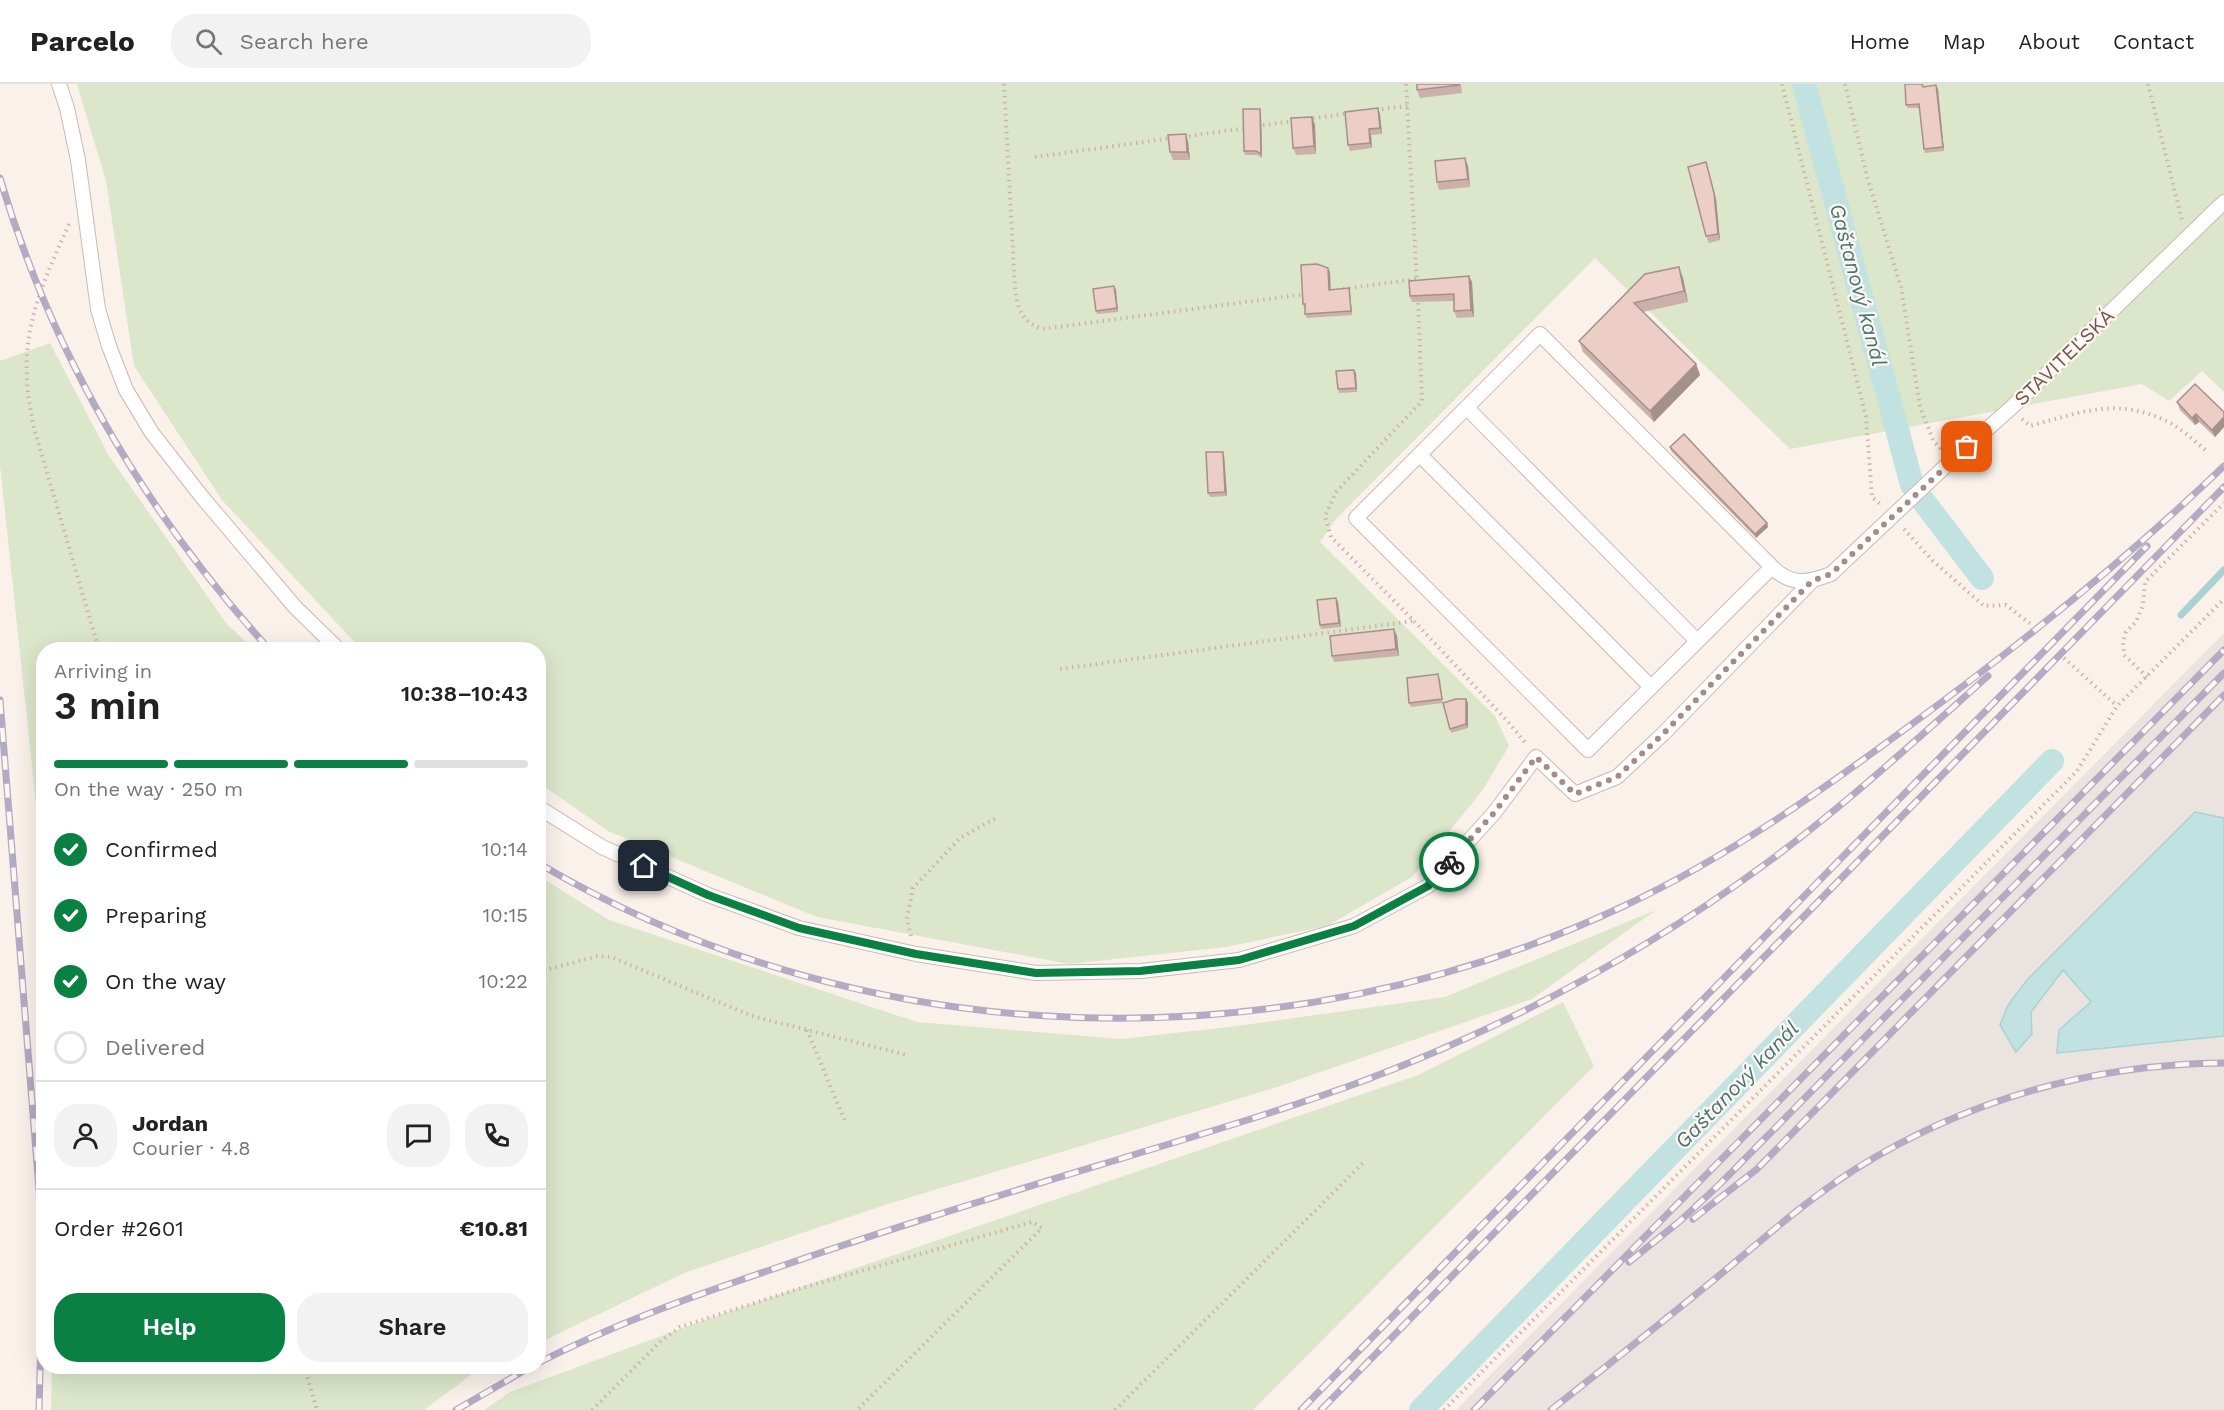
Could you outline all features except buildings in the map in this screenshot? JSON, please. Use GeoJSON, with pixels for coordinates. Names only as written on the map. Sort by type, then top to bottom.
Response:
{"type":"FeatureCollection","features":[{"type":"Feature","properties":{"kind":"lane"},"geometry":{"type":"LineString","coordinates":[[59,84],[67,108],[78,160],[98,309],[126,390],[152,433],[202,498],[295,607],[331,642]]}},
{"type":"Feature","properties":{"kind":"lane","name":"STAVITEĽSKÁ"},"geometry":{"type":"LineString","coordinates":[[916,954],[1036,973],[1140,971],[1239,960],[1354,926],[1428,886],[1494,813],[1536,757],[1575,794],[1617,777],[1663,734],[1812,581],[1831,574],[2011,408],[2224,202]]}},
{"type":"Feature","properties":{"kind":"lane"},"geometry":{"type":"LineString","coordinates":[[1772,567],[1588,750],[1356,518],[1540,334],[1782,577],[1812,581]]}},
{"type":"Feature","properties":{"kind":"lane"},"geometry":{"type":"LineString","coordinates":[[1467,408],[1697,641]]}},
{"type":"Feature","properties":{"kind":"lane"},"geometry":{"type":"LineString","coordinates":[[1420,455],[1651,687]]}},
{"type":"Feature","properties":{"kind":"lane"},"geometry":{"type":"LineString","coordinates":[[546,812],[602,847],[708,895],[799,928],[916,954]]}},
{"type":"Feature","properties":{"kind":"path"},"geometry":{"type":"LineString","coordinates":[[1004,84],[1014,290],[1020,315],[1032,325],[1042,329],[1311,293]]}},
{"type":"Feature","properties":{"kind":"path"},"geometry":{"type":"LineString","coordinates":[[1782,84],[1866,417],[1872,497],[1933,561],[1984,606],[2006,606],[2032,625]]}},
{"type":"Feature","properties":{"kind":"path"},"geometry":{"type":"LineString","coordinates":[[2148,84],[2182,220],[2195,229]]}},
{"type":"Feature","properties":{"kind":"path"},"geometry":{"type":"LineString","coordinates":[[1846,85],[1868,180],[1901,287],[1920,407],[1934,442],[1952,460]]}},
{"type":"Feature","properties":{"kind":"path"},"geometry":{"type":"LineString","coordinates":[[1373,110],[1408,106]]}},
{"type":"Feature","properties":{"kind":"path"},"geometry":{"type":"LineString","coordinates":[[1035,157],[1361,112]]}},
{"type":"Feature","properties":{"kind":"path"},"geometry":{"type":"LineString","coordinates":[[70,222],[34,307],[27,347],[28,402],[97,642]]}},
{"type":"Feature","properties":{"kind":"path"},"geometry":{"type":"LineString","coordinates":[[1335,290],[1417,279]]}},
{"type":"Feature","properties":{"kind":"path"},"geometry":{"type":"LineString","coordinates":[[2011,408],[2030,426],[2097,409],[2115,407],[2137,410],[2172,424],[2208,452]]}},
{"type":"Feature","properties":{"kind":"path"},"geometry":{"type":"LineString","coordinates":[[2147,677],[2124,655],[2123,642],[2126,632],[2136,622],[2143,605],[2145,582],[2224,503]]}},
{"type":"Feature","properties":{"kind":"path"},"geometry":{"type":"LineString","coordinates":[[1444,1410],[2077,771],[2118,706],[2224,599]]}},
{"type":"Feature","properties":{"kind":"path"},"geometry":{"type":"LineString","coordinates":[[1060,669],[1414,621]]}},
{"type":"Feature","properties":{"kind":"path"},"geometry":{"type":"LineString","coordinates":[[2064,658],[2118,706]]}},
{"type":"Feature","properties":{"kind":"path"},"geometry":{"type":"LineString","coordinates":[[916,954],[907,919],[913,888],[960,838],[996,818]]}},
{"type":"Feature","properties":{"kind":"path"},"geometry":{"type":"LineString","coordinates":[[546,970],[598,956],[611,957],[752,1016],[907,1054]]}},
{"type":"Feature","properties":{"kind":"path"},"geometry":{"type":"LineString","coordinates":[[807,1030],[846,1124]]}},
{"type":"Feature","properties":{"kind":"path"},"geometry":{"type":"LineString","coordinates":[[1115,1410],[1364,1162]]}},
{"type":"Feature","properties":{"kind":"path"},"geometry":{"type":"LineString","coordinates":[[592,1410],[660,1341],[680,1327],[988,1234],[1032,1222],[1042,1228],[857,1410]]}},
{"type":"Feature","properties":{"kind":"path"},"geometry":{"type":"LineString","coordinates":[[306,1374],[317,1410]]}},
{"type":"Feature","properties":{"kind":"shaded area"},"geometry":{"type":"Polygon","coordinates":[[[2224,633],[2224,1410],[1456,1410],[2224,633]]]}},
{"type":"Feature","properties":{"kind":"green space"},"geometry":{"type":"Polygon","coordinates":[[[77,84],[2224,84],[2224,392],[2202,371],[2169,401],[2142,384],[1790,449],[1595,258],[1336,519],[1320,542],[1495,716],[1509,746],[1482,791],[1412,877],[1327,926],[1226,947],[1069,964],[817,917],[608,831],[546,788],[546,642],[354,642],[222,500],[134,366],[106,181],[77,84]]]}},
{"type":"Feature","properties":{"kind":"green space"},"geometry":{"type":"Polygon","coordinates":[[[50,343],[109,456],[226,623],[246,642],[36,642],[36,804],[0,465],[0,361],[50,343]]]}},
{"type":"Feature","properties":{"kind":"green space"},"geometry":{"type":"Polygon","coordinates":[[[546,880],[609,920],[917,1022],[1121,1039],[1237,1026],[1445,997],[1656,910],[1532,999],[1277,1087],[891,1203],[684,1273],[546,1340],[546,880]]]}},
{"type":"Feature","properties":{"kind":"green space"},"geometry":{"type":"Polygon","coordinates":[[[1563,1002],[1594,1066],[1253,1410],[484,1410],[510,1392],[699,1322],[1418,1075],[1563,1002]]]}},
{"type":"Feature","properties":{"kind":"green space"},"geometry":{"type":"Polygon","coordinates":[[[52,1374],[472,1374],[424,1410],[51,1410],[52,1374]]]}},
{"type":"Feature","properties":{"kind":"water"},"geometry":{"type":"Polygon","coordinates":[[[2195,812],[2224,818],[2224,1036],[2057,1053],[2059,1030],[2091,1002],[2063,970],[2031,1012],[2032,1034],[2016,1052],[2000,1025],[2008,1005],[2027,980],[2195,812]]]}},
{"type":"Feature","properties":{"kind":"waterway","name":"Gaštanový kanál"},"geometry":{"type":"LineString","coordinates":[[1804,84],[1912,485]]}},
{"type":"Feature","properties":{"kind":"waterway","name":"Gaštanový kanál"},"geometry":{"type":"LineString","coordinates":[[1924,502],[1982,578]]}},
{"type":"Feature","properties":{"kind":"waterway"},"geometry":{"type":"LineString","coordinates":[[2181,615],[2224,570]]}},
{"type":"Feature","properties":{"kind":"waterway","name":"Gaštanový kanál"},"geometry":{"type":"LineString","coordinates":[[1421,1410],[2052,761]]}},
{"type":"Feature","properties":{"kind":"railway"},"geometry":{"type":"LineString","coordinates":[[0,178],[21,243],[47,307],[108,429],[183,544],[263,642]]}},
{"type":"Feature","properties":{"kind":"railway"},"geometry":{"type":"LineString","coordinates":[[546,867],[665,927],[799,974],[936,1004],[1077,1018],[1218,1014],[1358,994],[1494,958],[1626,905],[1701,866],[1773,822],[1843,774],[1993,663],[2150,534],[2224,466]]}},
{"type":"Feature","properties":{"kind":"railway"},"geometry":{"type":"LineString","coordinates":[[1321,1410],[2224,487]]}},
{"type":"Feature","properties":{"kind":"railway"},"geometry":{"type":"LineString","coordinates":[[1301,1410],[2147,546]]}},
{"type":"Feature","properties":{"kind":"railway"},"geometry":{"type":"LineString","coordinates":[[1474,1410],[2224,650]]}},
{"type":"Feature","properties":{"kind":"railway"},"geometry":{"type":"LineString","coordinates":[[1629,1262],[1680,1221],[1720,1184],[2224,673]]}},
{"type":"Feature","properties":{"kind":"railway"},"geometry":{"type":"LineString","coordinates":[[546,1359],[625,1323],[819,1253],[1228,1126],[1363,1081],[1520,1013],[1621,959],[1670,929],[1764,865],[1878,773],[1988,676]]}},
{"type":"Feature","properties":{"kind":"railway"},"geometry":{"type":"LineString","coordinates":[[1693,1219],[1757,1169],[2224,695]]}},
{"type":"Feature","properties":{"kind":"railway"},"geometry":{"type":"LineString","coordinates":[[0,700],[36,1152]]}},
{"type":"Feature","properties":{"kind":"railway"},"geometry":{"type":"LineString","coordinates":[[1551,1410],[1803,1207],[1854,1170],[1896,1145],[1985,1106],[2079,1079],[2127,1070],[2224,1063]]}},
{"type":"Feature","properties":{"kind":"railway"},"geometry":{"type":"LineString","coordinates":[[39,1410],[40,1374]]}},
{"type":"Feature","properties":{"kind":"railway"},"geometry":{"type":"LineString","coordinates":[[456,1410],[518,1374]]}},
{"type":"Feature","properties":{"kind":"way so far"},"geometry":{"type":"LineString","coordinates":[[1449,862],[1494,813],[1536,757],[1575,794],[1617,777],[1663,734],[1812,581],[1831,574],[1967,447]]}},
{"type":"Feature","properties":{"kind":"route"},"geometry":{"type":"LineString","coordinates":[[644,866],[708,895],[799,928],[916,954],[1036,973],[1140,971],[1239,960],[1354,926],[1428,886],[1449,862]]}}]}
